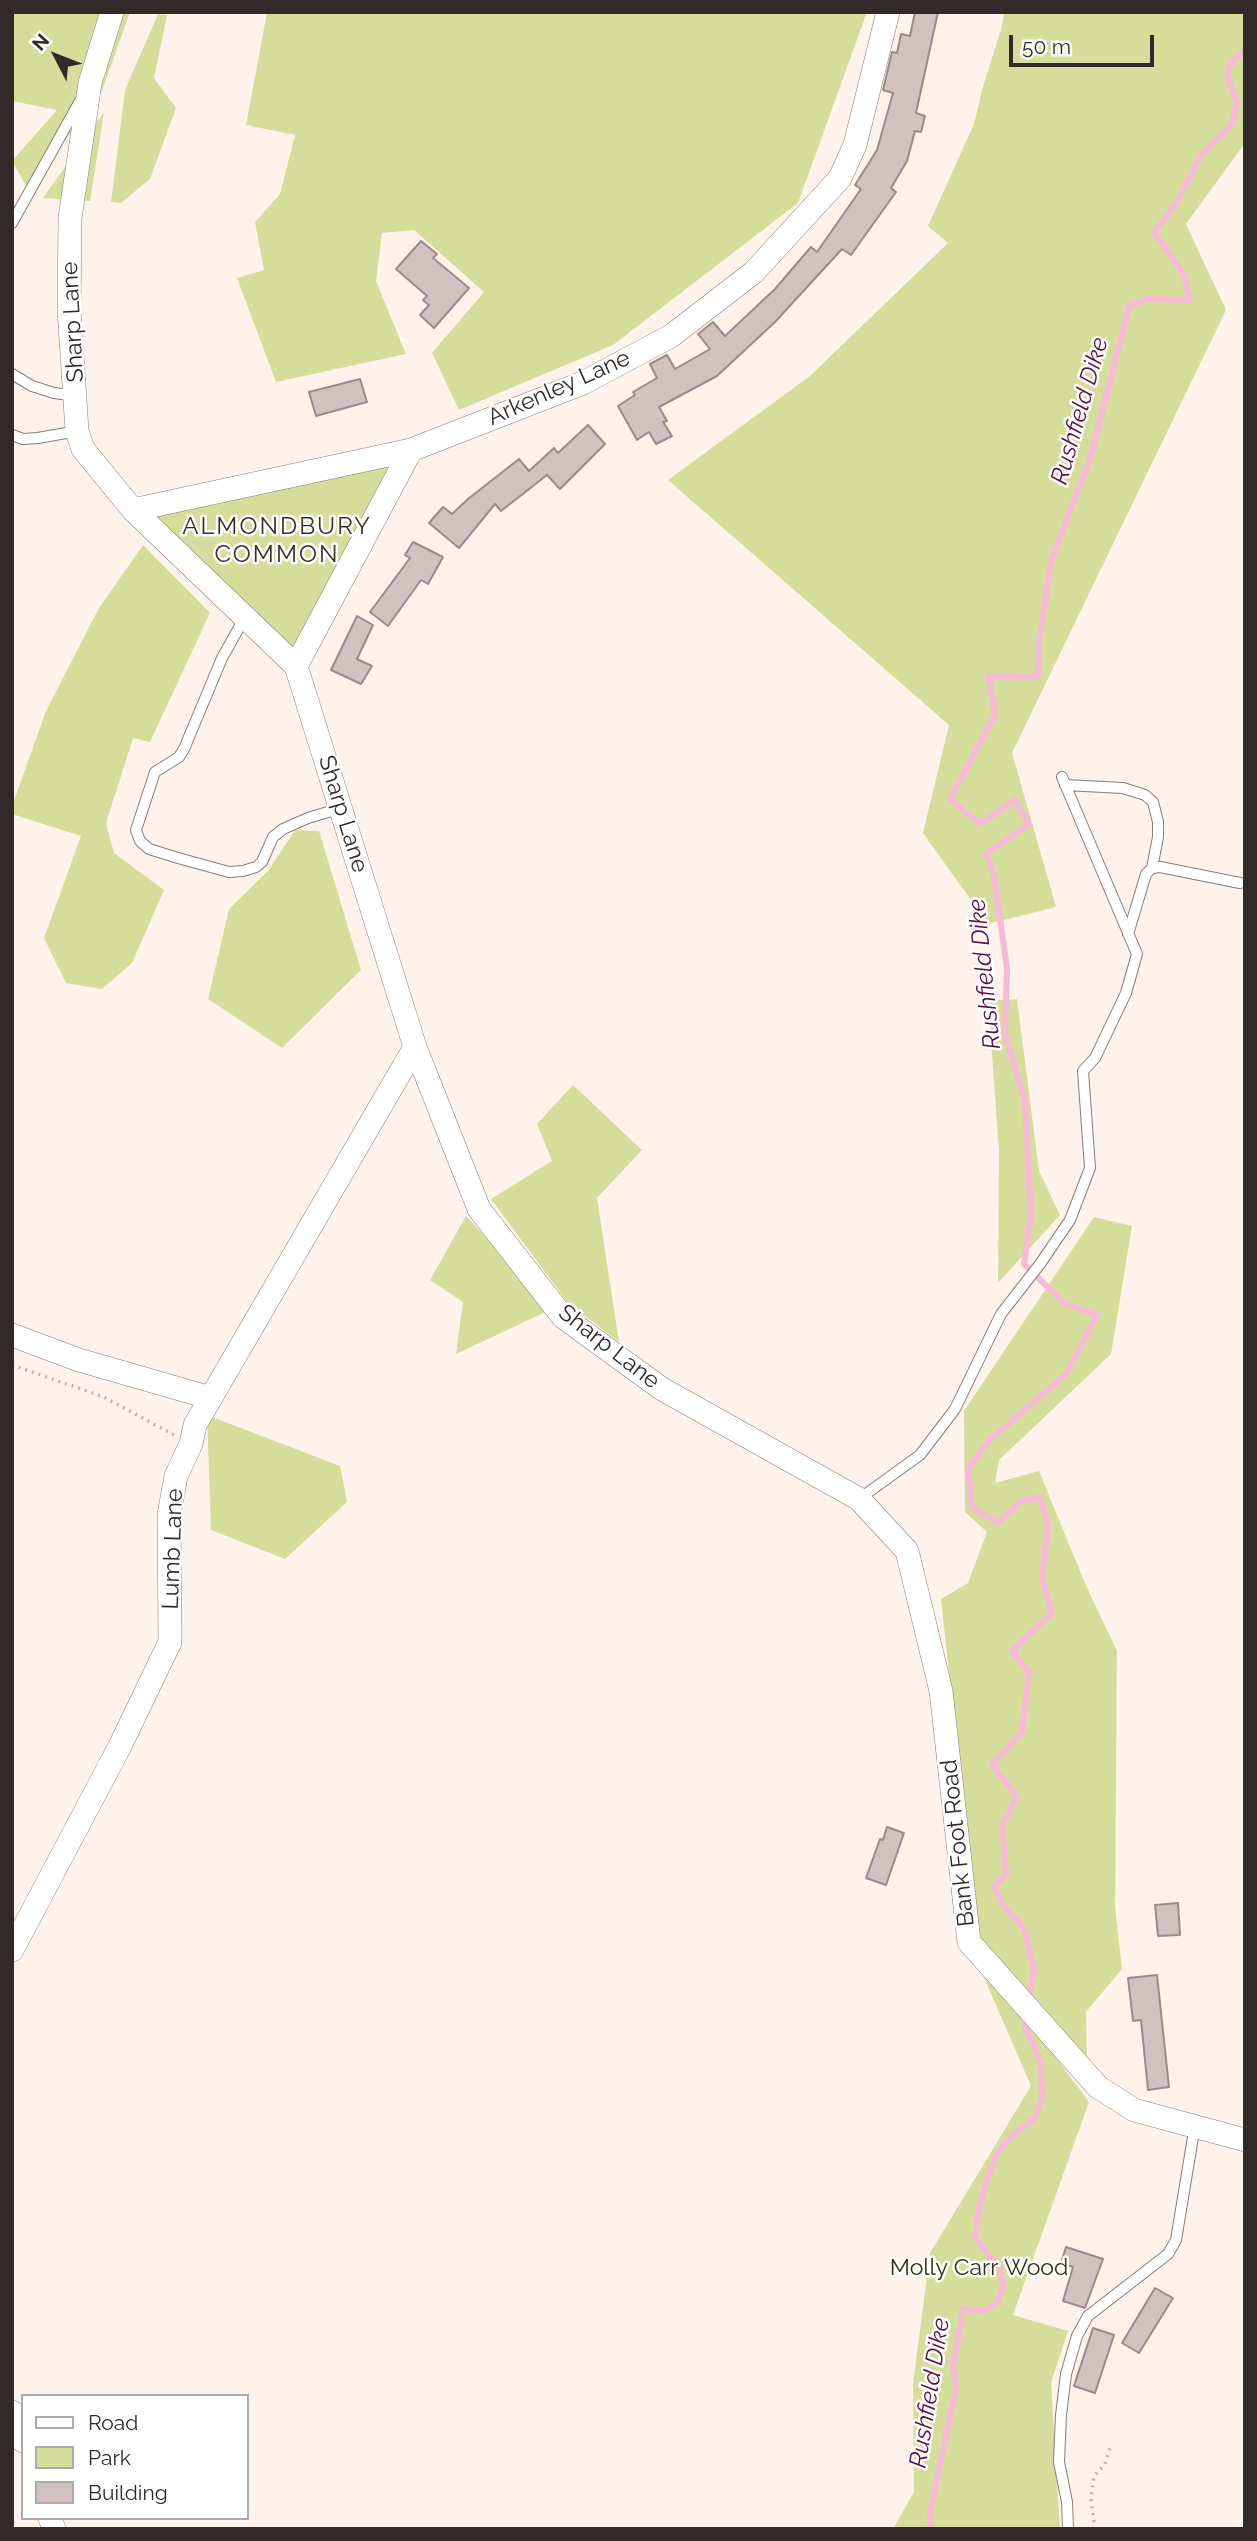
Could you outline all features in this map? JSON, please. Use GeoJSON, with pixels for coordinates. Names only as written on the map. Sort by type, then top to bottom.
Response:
{"type":"FeatureCollection","features":[{"type":"Feature","properties":{"kind":"street","name":"Sharp Lane"},"geometry":{"type":"LineString","coordinates":[[111,12],[90,83],[70,218],[69,309],[77,431],[83,449],[133,510],[296,666],[415,1046],[480,1209],[563,1317],[662,1389],[859,1499]]}},
{"type":"Feature","properties":{"kind":"street","name":"Arkenley Lane"},"geometry":{"type":"LineString","coordinates":[[133,510],[411,450],[583,383],[671,336],[754,272],[840,178],[855,145],[888,12]]}},
{"type":"Feature","properties":{"kind":"street"},"geometry":{"type":"LineString","coordinates":[[296,666],[411,450]]}},
{"type":"Feature","properties":{"kind":"street","name":"Lumb Lane"},"geometry":{"type":"LineString","coordinates":[[12,1950],[120,1746],[170,1642],[169,1515],[176,1476],[191,1444],[195,1425],[415,1046]]}},
{"type":"Feature","properties":{"kind":"street"},"geometry":{"type":"LineString","coordinates":[[12,1335],[79,1360],[211,1398]]}},
{"type":"Feature","properties":{"kind":"street","name":"Bank Foot Road"},"geometry":{"type":"LineString","coordinates":[[859,1499],[907,1551],[941,1691],[969,1942],[1098,2087],[1134,2110],[1245,2140]]}},
{"type":"Feature","properties":{"kind":"street"},"geometry":{"type":"LineString","coordinates":[[12,2412],[21,2436]]}},
{"type":"Feature","properties":{"kind":"lane"},"geometry":{"type":"LineString","coordinates":[[12,223],[90,83]]}},
{"type":"Feature","properties":{"kind":"lane"},"geometry":{"type":"LineString","coordinates":[[12,373],[32,386],[76,396]]}},
{"type":"Feature","properties":{"kind":"lane"},"geometry":{"type":"LineString","coordinates":[[12,435],[23,439],[77,431]]}},
{"type":"Feature","properties":{"kind":"lane"},"geometry":{"type":"LineString","coordinates":[[245,617],[222,658],[184,749],[179,757],[155,772],[136,830],[140,841],[149,849],[178,858],[229,872],[243,871],[262,862],[273,837],[283,829],[341,808]]}},
{"type":"Feature","properties":{"kind":"lane"},"geometry":{"type":"LineString","coordinates":[[859,1499],[920,1455],[955,1409],[994,1326],[1070,1220],[1090,1168],[1083,1071],[1095,1059],[1126,993],[1137,954],[1128,934],[1063,781],[1123,788],[1145,795],[1153,802],[1157,811],[1158,829],[1152,867],[1146,874],[1128,934]]}},
{"type":"Feature","properties":{"kind":"lane"},"geometry":{"type":"LineString","coordinates":[[1152,867],[1240,883]]}},
{"type":"Feature","properties":{"kind":"lane"},"geometry":{"type":"LineString","coordinates":[[1068,2529],[1067,2502],[1059,2462],[1061,2414],[1066,2374],[1077,2336],[1088,2316],[1168,2255],[1176,2240],[1195,2125]]}},
{"type":"Feature","properties":{"kind":"path"},"geometry":{"type":"LineString","coordinates":[[12,1365],[104,1397],[191,1444]]}},
{"type":"Feature","properties":{"kind":"path"},"geometry":{"type":"LineString","coordinates":[[1093,2529],[1091,2498],[1094,2476],[1105,2464],[1110,2448]]}},
{"type":"Feature","properties":{"kind":"green space"},"geometry":{"type":"Polygon","coordinates":[[[12,12],[130,12],[102,91],[28,189],[12,161],[57,110],[12,101],[12,12]]]}},
{"type":"Feature","properties":{"kind":"green space"},"geometry":{"type":"Polygon","coordinates":[[[267,12],[867,12],[798,203],[613,345],[459,410],[432,353],[484,292],[414,230],[382,233],[376,281],[406,354],[276,382],[237,278],[264,270],[255,222],[280,194],[295,135],[246,125],[267,12]]]}},
{"type":"Feature","properties":{"kind":"green space"},"geometry":{"type":"Polygon","coordinates":[[[1004,12],[1245,12],[1245,143],[1186,224],[1226,310],[1012,753],[1056,907],[988,924],[923,833],[949,725],[668,480],[810,376],[948,243],[928,226],[974,124],[1004,12]]]}},
{"type":"Feature","properties":{"kind":"green space"},"geometry":{"type":"Polygon","coordinates":[[[158,14],[167,15],[154,78],[176,108],[150,179],[121,203],[111,202],[125,90],[158,14]]]}},
{"type":"Feature","properties":{"kind":"green space"},"geometry":{"type":"Polygon","coordinates":[[[104,112],[90,201],[43,198],[104,112]]]}},
{"type":"Feature","properties":{"kind":"green space","name":"ALMONDBURY COMMON"},"geometry":{"type":"Polygon","coordinates":[[[411,449],[296,664],[132,506],[411,449]]]}},
{"type":"Feature","properties":{"kind":"green space"},"geometry":{"type":"Polygon","coordinates":[[[143,545],[210,613],[150,742],[133,738],[106,823],[114,853],[164,890],[132,963],[102,989],[66,983],[44,938],[81,836],[12,814],[12,806],[46,711],[99,608],[143,545]]]}},
{"type":"Feature","properties":{"kind":"green space"},"geometry":{"type":"Polygon","coordinates":[[[295,830],[319,831],[361,970],[282,1048],[208,999],[229,909],[268,871],[295,830]]]}},
{"type":"Feature","properties":{"kind":"green space"},"geometry":{"type":"Polygon","coordinates":[[[1017,999],[1039,1171],[1060,1215],[998,1283],[999,1150],[988,1001],[1017,999]]]}},
{"type":"Feature","properties":{"kind":"green space"},"geometry":{"type":"Polygon","coordinates":[[[573,1085],[642,1150],[597,1198],[619,1342],[568,1303],[491,1199],[552,1161],[537,1124],[573,1085]]]}},
{"type":"Feature","properties":{"kind":"green space"},"geometry":{"type":"Polygon","coordinates":[[[466,1216],[552,1309],[456,1354],[463,1302],[430,1280],[466,1216]]]}},
{"type":"Feature","properties":{"kind":"green space"},"geometry":{"type":"Polygon","coordinates":[[[1094,1217],[1132,1226],[1111,1354],[999,1460],[995,1483],[1039,1471],[1084,1581],[1117,1651],[1115,1907],[1122,1969],[1086,2012],[1087,2057],[978,1940],[941,1599],[968,1583],[987,1532],[965,1512],[964,1411],[1094,1217]]]}},
{"type":"Feature","properties":{"kind":"green space"},"geometry":{"type":"Polygon","coordinates":[[[207,1415],[340,1466],[347,1502],[285,1559],[211,1530],[207,1415]]]}},
{"type":"Feature","properties":{"kind":"green space","name":"Molly Carr Wood"},"geometry":{"type":"Polygon","coordinates":[[[966,1936],[1089,2102],[1013,2315],[1068,2331],[1051,2383],[1060,2529],[893,2529],[914,2492],[913,2384],[930,2253],[1031,2086],[966,1936]]]}},
{"type":"Feature","properties":{"kind":"building"},"geometry":{"type":"Polygon","coordinates":[[[915,12],[938,12],[916,113],[925,116],[921,132],[915,131],[907,161],[891,188],[896,192],[851,255],[842,249],[775,322],[717,376],[659,407],[667,421],[663,422],[672,436],[656,444],[649,432],[637,440],[618,406],[635,395],[633,392],[657,378],[650,364],[667,355],[675,369],[710,349],[698,334],[713,322],[725,336],[775,289],[811,247],[817,252],[861,189],[855,185],[877,150],[893,93],[883,90],[892,52],[897,53],[901,34],[910,36],[915,12]]]}},
{"type":"Feature","properties":{"kind":"building"},"geometry":{"type":"Polygon","coordinates":[[[421,241],[437,254],[433,258],[469,288],[434,328],[420,315],[429,305],[423,300],[427,296],[396,269],[421,241]]]}},
{"type":"Feature","properties":{"kind":"building"},"geometry":{"type":"Polygon","coordinates":[[[360,379],[367,402],[316,416],[309,392],[360,379]]]}},
{"type":"Feature","properties":{"kind":"building"},"geometry":{"type":"Polygon","coordinates":[[[588,425],[605,444],[560,489],[547,475],[501,511],[495,504],[459,548],[429,523],[443,507],[452,514],[519,459],[529,471],[554,448],[558,453],[588,425]]]}},
{"type":"Feature","properties":{"kind":"building"},"geometry":{"type":"Polygon","coordinates":[[[413,542],[443,557],[428,584],[421,580],[388,626],[370,612],[410,558],[405,555],[413,542]]]}},
{"type":"Feature","properties":{"kind":"building"},"geometry":{"type":"Polygon","coordinates":[[[357,616],[373,625],[357,659],[372,666],[361,684],[331,670],[357,616]]]}},
{"type":"Feature","properties":{"kind":"building"},"geometry":{"type":"Polygon","coordinates":[[[887,1827],[904,1833],[886,1885],[866,1878],[887,1827]]]}},
{"type":"Feature","properties":{"kind":"building"},"geometry":{"type":"Polygon","coordinates":[[[1178,1903],[1180,1935],[1158,1936],[1155,1905],[1178,1903]]]}},
{"type":"Feature","properties":{"kind":"building"},"geometry":{"type":"Polygon","coordinates":[[[1157,1975],[1169,2087],[1148,2090],[1141,2020],[1133,2021],[1128,1978],[1157,1975]]]}},
{"type":"Feature","properties":{"kind":"building"},"geometry":{"type":"Polygon","coordinates":[[[1066,2247],[1103,2259],[1085,2308],[1063,2301],[1073,2267],[1061,2263],[1066,2247]]]}},
{"type":"Feature","properties":{"kind":"building"},"geometry":{"type":"Polygon","coordinates":[[[1155,2288],[1173,2298],[1139,2353],[1122,2343],[1155,2288]]]}},
{"type":"Feature","properties":{"kind":"building"},"geometry":{"type":"Polygon","coordinates":[[[1093,2328],[1114,2335],[1095,2393],[1074,2386],[1093,2328]]]}},
{"type":"Feature","properties":{"kind":"waterway","name":"Rushfield Dike"},"geometry":{"type":"LineString","coordinates":[[1029,2001],[1034,1968],[1023,1927],[1002,1904],[994,1886],[1006,1875],[1002,1825],[1017,1796],[992,1765],[1022,1732],[1029,1672],[1012,1651],[1052,1613],[1042,1578],[1048,1526],[1040,1497],[1021,1501],[998,1523],[972,1507],[968,1468],[990,1440],[1066,1374],[1097,1315],[1064,1303],[1024,1264],[1031,1215],[1025,1102],[1005,1034],[1007,969],[994,875],[986,854],[1029,824],[1015,800],[980,824],[950,799],[995,715],[989,676],[1038,677],[1039,642],[1051,561],[1090,459],[1129,306],[1146,299],[1190,300],[1184,275],[1154,232],[1176,204],[1201,155],[1232,125],[1237,102],[1228,79],[1229,68],[1235,58],[1245,51]]}},
{"type":"Feature","properties":{"kind":"waterway","name":"Rushfield Dike"},"geometry":{"type":"LineString","coordinates":[[931,2529],[930,2512],[956,2388],[953,2366],[963,2309],[984,2311],[997,2303],[1003,2285],[1000,2268],[975,2238],[985,2186],[997,2153],[1014,2134],[1035,2118],[1042,2097],[1041,2063],[1025,2027],[1027,2015]]}},
{"type":"Feature","properties":{"kind":"district","name":"ALMONDBURY COMMON"},"geometry":{"type":"Point","coordinates":[277,541]}}]}
